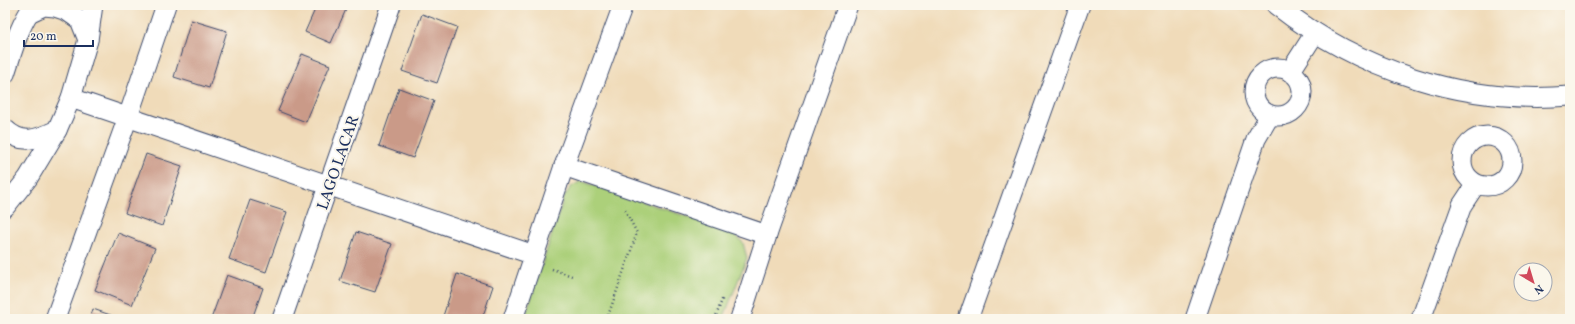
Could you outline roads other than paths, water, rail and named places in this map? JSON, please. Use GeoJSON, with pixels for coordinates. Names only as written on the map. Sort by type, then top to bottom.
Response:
{"type":"FeatureCollection","features":[{"type":"Feature","properties":{"kind":"street"},"geometry":{"type":"LineString","coordinates":[[5,207],[28,178],[57,130],[72,98],[88,40],[93,5]]}},
{"type":"Feature","properties":{"kind":"street"},"geometry":{"type":"LineString","coordinates":[[55,319],[128,117],[166,5]]}},
{"type":"Feature","properties":{"kind":"street","name":"LAGO LACAR"},"geometry":{"type":"LineString","coordinates":[[282,319],[392,5]]}},
{"type":"Feature","properties":{"kind":"street"},"geometry":{"type":"LineString","coordinates":[[513,319],[540,261],[564,166],[623,5]]}},
{"type":"Feature","properties":{"kind":"street"},"geometry":{"type":"LineString","coordinates":[[740,319],[767,235],[848,5]]}},
{"type":"Feature","properties":{"kind":"street"},"geometry":{"type":"LineString","coordinates":[[968,319],[1080,5]]}},
{"type":"Feature","properties":{"kind":"street"},"geometry":{"type":"LineString","coordinates":[[1276,5],[1315,32],[1376,65],[1419,81],[1472,93],[1508,97],[1551,98],[1570,96]]}},
{"type":"Feature","properties":{"kind":"street"},"geometry":{"type":"LineString","coordinates":[[5,74],[20,30],[31,9],[44,6],[55,7],[67,11],[80,20],[88,40]]}},
{"type":"Feature","properties":{"kind":"street"},"geometry":{"type":"LineString","coordinates":[[1290,72],[1315,32]]}},
{"type":"Feature","properties":{"kind":"street"},"geometry":{"type":"LineString","coordinates":[[1280,68],[1290,72],[1299,81],[1302,88],[1302,96],[1299,104],[1294,111],[1286,115],[1270,115],[1258,106],[1255,99],[1255,84],[1265,72],[1272,69],[1280,68]]}},
{"type":"Feature","properties":{"kind":"street"},"geometry":{"type":"LineString","coordinates":[[72,98],[329,186],[540,261]]}},
{"type":"Feature","properties":{"kind":"street"},"geometry":{"type":"LineString","coordinates":[[1195,319],[1256,140],[1270,115]]}},
{"type":"Feature","properties":{"kind":"street"},"geometry":{"type":"LineString","coordinates":[[5,129],[20,139],[37,139],[57,130]]}},
{"type":"Feature","properties":{"kind":"street"},"geometry":{"type":"LineString","coordinates":[[564,166],[767,235]]}},
{"type":"Feature","properties":{"kind":"street"},"geometry":{"type":"LineString","coordinates":[[1421,319],[1462,205],[1476,184]]}}]}
